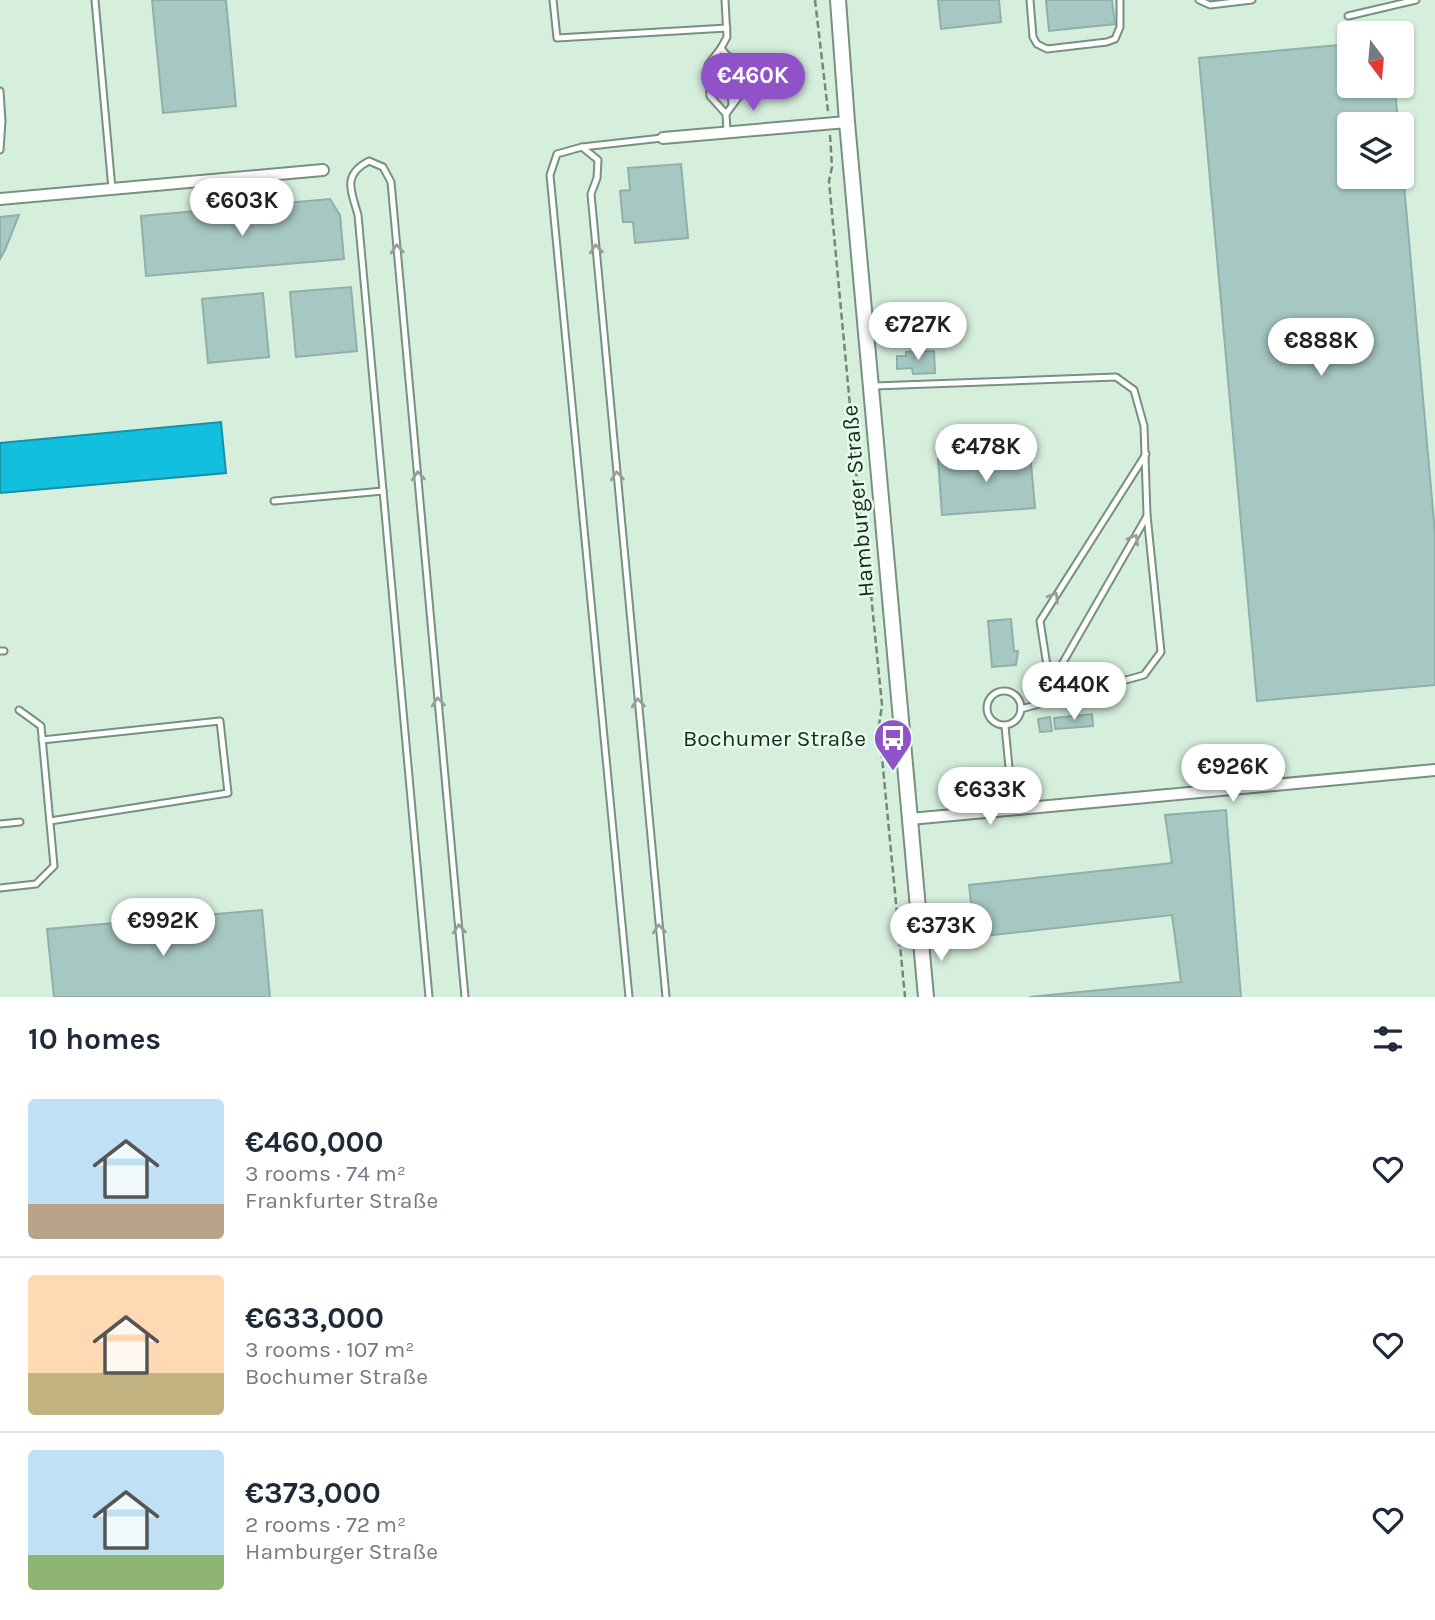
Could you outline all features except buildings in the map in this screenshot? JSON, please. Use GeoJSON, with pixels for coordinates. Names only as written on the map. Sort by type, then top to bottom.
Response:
{"type":"FeatureCollection","features":[{"type":"Feature","properties":{"kind":"street","name":"Hamburger Straße"},"geometry":{"type":"LineString","coordinates":[[838,0],[926,997]]}},
{"type":"Feature","properties":{"kind":"street"},"geometry":{"type":"LineString","coordinates":[[663,138],[847,122]]}},
{"type":"Feature","properties":{"kind":"street"},"geometry":{"type":"LineString","coordinates":[[0,199],[323,170]]}},
{"type":"Feature","properties":{"kind":"street"},"geometry":{"type":"LineString","coordinates":[[910,819],[1435,770]]}},
{"type":"Feature","properties":{"kind":"lane"},"geometry":{"type":"LineString","coordinates":[[95,0],[112,189]]}},
{"type":"Feature","properties":{"kind":"lane"},"geometry":{"type":"LineString","coordinates":[[554,0],[557,37],[727,29]]}},
{"type":"Feature","properties":{"kind":"lane"},"geometry":{"type":"LineString","coordinates":[[725,0],[727,37],[708,65],[710,96],[726,114]]}},
{"type":"Feature","properties":{"kind":"lane"},"geometry":{"type":"LineString","coordinates":[[1030,0],[1033,37],[1037,44],[1048,49],[1115,39],[1120,27],[1119,0]]}},
{"type":"Feature","properties":{"kind":"lane"},"geometry":{"type":"LineString","coordinates":[[1199,0],[1210,5],[1252,0]]}},
{"type":"Feature","properties":{"kind":"lane"},"geometry":{"type":"LineString","coordinates":[[1348,16],[1416,0]]}},
{"type":"Feature","properties":{"kind":"lane"},"geometry":{"type":"LineString","coordinates":[[721,48],[738,69],[740,95],[726,114],[727,131]]}},
{"type":"Feature","properties":{"kind":"lane"},"geometry":{"type":"LineString","coordinates":[[0,91],[0,150]]}},
{"type":"Feature","properties":{"kind":"lane"},"geometry":{"type":"LineString","coordinates":[[629,997],[550,175],[557,154],[582,147],[663,138]]}},
{"type":"Feature","properties":{"kind":"lane"},"geometry":{"type":"LineString","coordinates":[[582,147],[598,160],[597,178],[591,194],[666,997]]}},
{"type":"Feature","properties":{"kind":"lane"},"geometry":{"type":"LineString","coordinates":[[429,997],[358,215],[349,184],[356,168],[369,161],[383,167],[391,182],[465,997]]}},
{"type":"Feature","properties":{"kind":"lane"},"geometry":{"type":"LineString","coordinates":[[870,386],[1116,377],[1134,390],[1144,426],[1147,515],[1161,652],[1144,675],[1021,709]]}},
{"type":"Feature","properties":{"kind":"lane"},"geometry":{"type":"LineString","coordinates":[[1050,685],[1040,621],[1146,453]]}},
{"type":"Feature","properties":{"kind":"lane"},"geometry":{"type":"LineString","coordinates":[[274,500],[383,491]]}},
{"type":"Feature","properties":{"kind":"lane"},"geometry":{"type":"LineString","coordinates":[[1037,703],[1050,685],[1147,515]]}},
{"type":"Feature","properties":{"kind":"lane"},"geometry":{"type":"LineString","coordinates":[[1007,691],[1020,701],[1021,709],[1019,717],[1005,726],[990,720],[987,704],[991,696],[1007,691]]}},
{"type":"Feature","properties":{"kind":"lane"},"geometry":{"type":"LineString","coordinates":[[0,888],[36,884],[54,866],[41,726],[19,710]]}},
{"type":"Feature","properties":{"kind":"lane"},"geometry":{"type":"LineString","coordinates":[[42,740],[220,721],[228,793],[50,821]]}},
{"type":"Feature","properties":{"kind":"lane"},"geometry":{"type":"LineString","coordinates":[[1005,726],[1013,809]]}},
{"type":"Feature","properties":{"kind":"lane"},"geometry":{"type":"LineString","coordinates":[[0,824],[20,822]]}},
{"type":"Feature","properties":{"kind":"path"},"geometry":{"type":"LineString","coordinates":[[815,0],[829,123],[832,167],[830,181],[866,577],[872,594],[882,705],[879,726],[905,997]]}},
{"type":"Feature","properties":{"kind":"water"},"geometry":{"type":"Polygon","coordinates":[[[221,422],[226,473],[0,493],[0,443],[221,422]]]}},
{"type":"Feature","properties":{"kind":"place","name":"Bochumer Straße"},"geometry":{"type":"Point","coordinates":[893,772]}}]}
